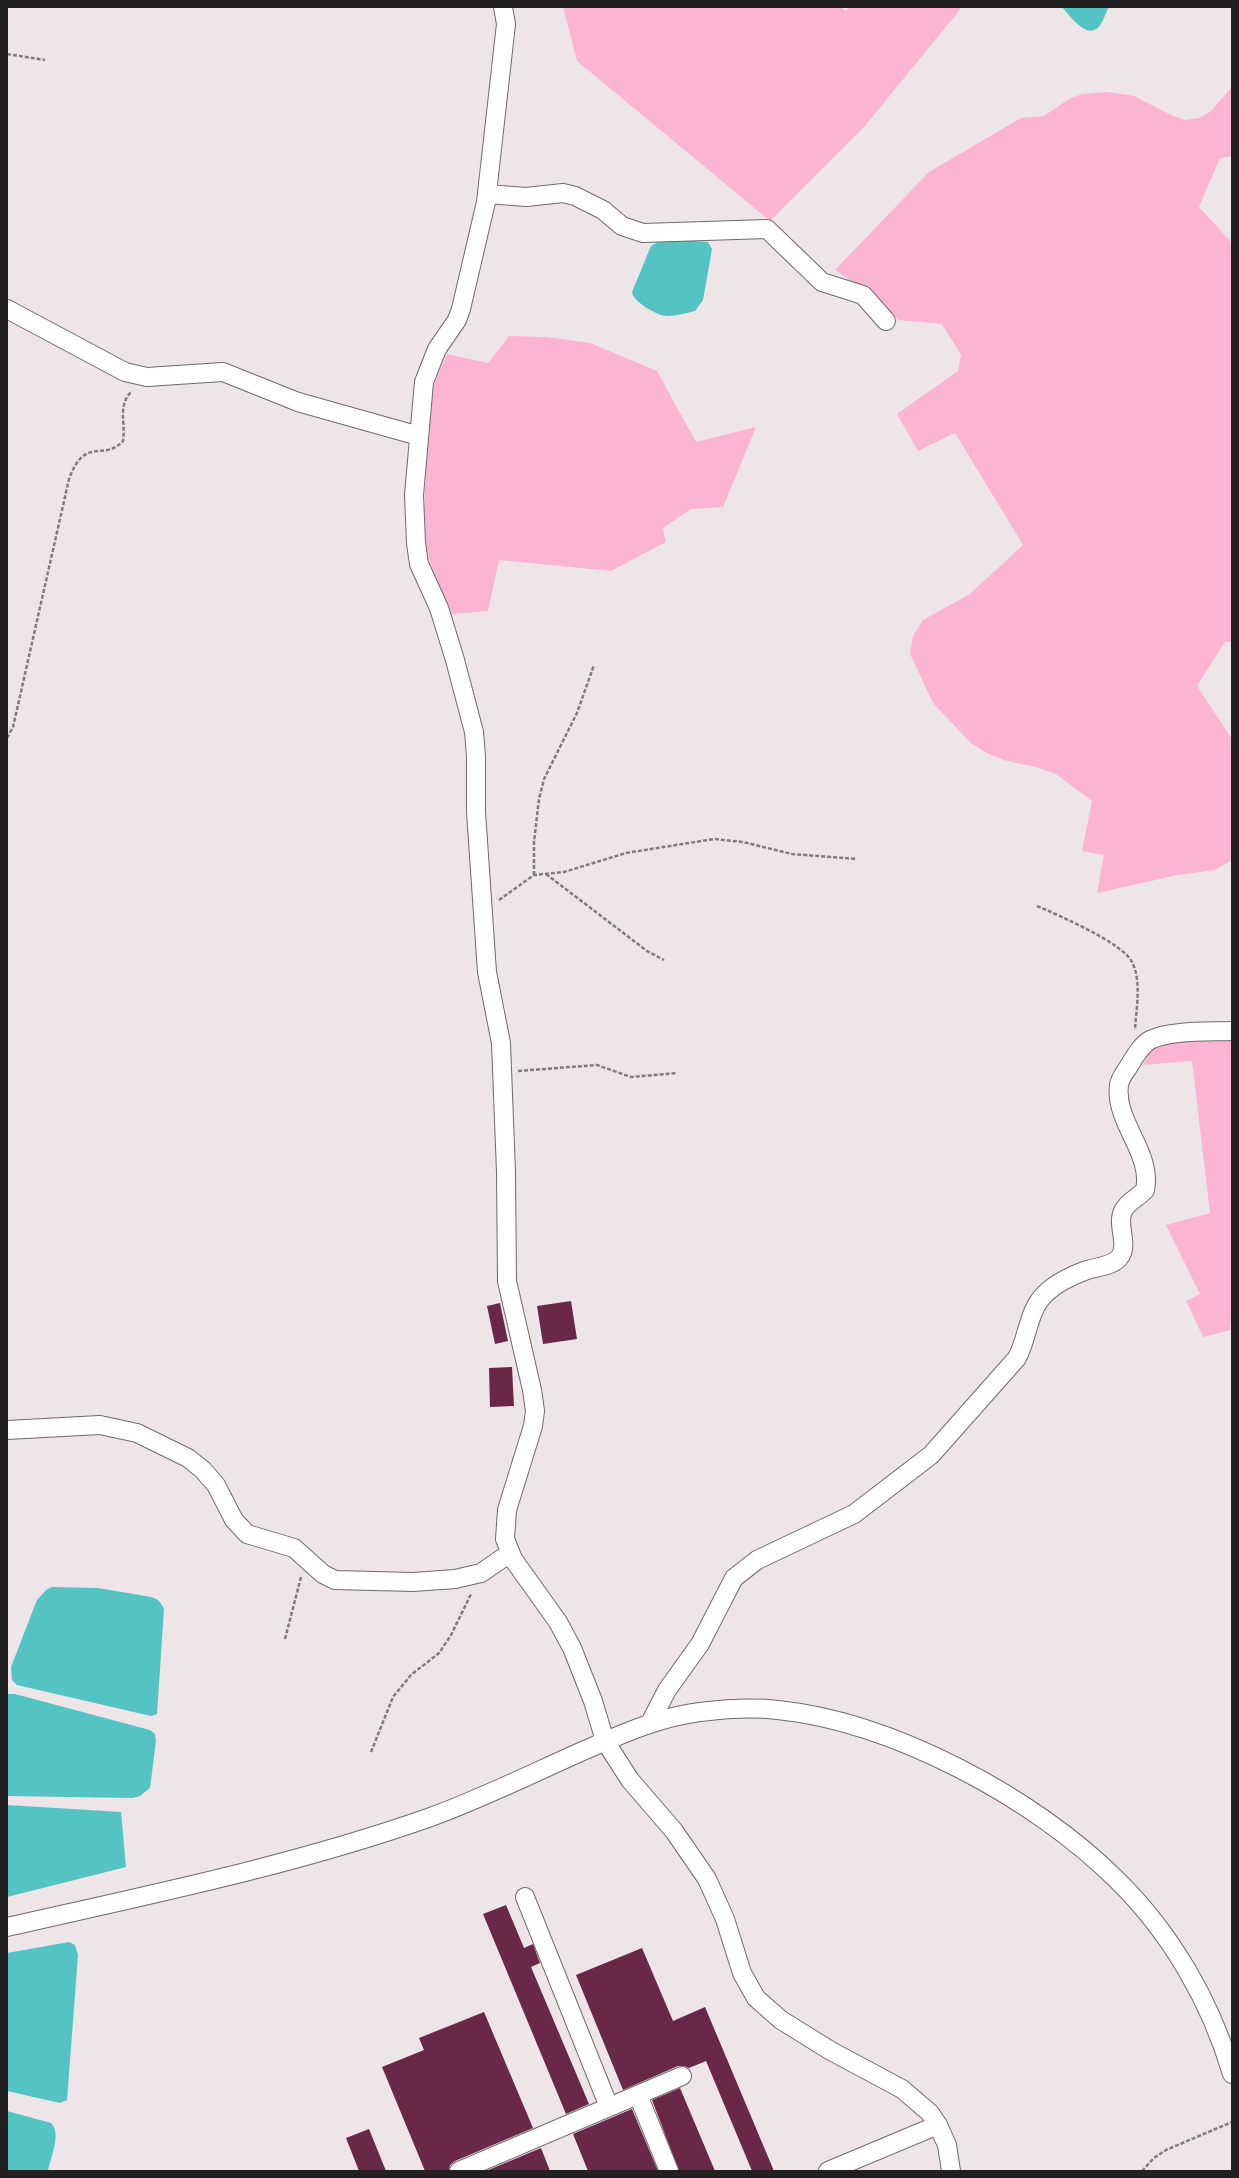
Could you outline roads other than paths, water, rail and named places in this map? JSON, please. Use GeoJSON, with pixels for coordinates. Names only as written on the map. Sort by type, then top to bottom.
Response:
{"type":"FeatureCollection","features":[{"type":"Feature","properties":{"kind":"street"},"geometry":{"type":"LineString","coordinates":[[503,7],[506,24],[487,194],[462,309],[457,320],[438,349],[424,382],[414,495],[416,542],[419,564],[439,608],[455,660],[474,732],[476,812],[488,972],[500,1036],[506,1172],[507,1281],[532,1390],[535,1411],[533,1426],[507,1510],[505,1539],[510,1553],[558,1622],[572,1648],[593,1701],[605,1741],[630,1780],[674,1831],[706,1879],[725,1918],[742,1973],[756,1998],[781,2020],[831,2051],[902,2089],[930,2113],[938,2125],[947,2145],[951,2171]]}},
{"type":"Feature","properties":{"kind":"street"},"geometry":{"type":"LineString","coordinates":[[487,194],[526,197],[563,193],[575,196],[602,210],[622,226],[643,233],[767,229],[822,282],[863,295],[886,321]]}},
{"type":"Feature","properties":{"kind":"street"},"geometry":{"type":"LineString","coordinates":[[7,309],[125,372],[146,377],[223,372],[298,402],[419,436]]}},
{"type":"Feature","properties":{"kind":"street"},"geometry":{"type":"LineString","coordinates":[[650,1723],[667,1690],[700,1644],[734,1578],[757,1560],[854,1514],[931,1454],[1017,1358],[1024,1345],[1035,1307],[1043,1295],[1061,1283],[1086,1270],[1113,1262],[1119,1258],[1124,1244],[1120,1223],[1121,1216],[1128,1203],[1145,1190],[1146,1184],[1138,1148],[1120,1106],[1119,1084],[1121,1078],[1133,1060],[1149,1041],[1163,1035],[1232,1030]]}},
{"type":"Feature","properties":{"kind":"street"},"geometry":{"type":"LineString","coordinates":[[7,1430],[100,1425],[137,1433],[188,1458],[203,1470],[216,1485],[234,1520],[247,1534],[294,1548],[323,1574],[335,1580],[413,1582],[455,1579],[481,1573],[510,1553]]}},
{"type":"Feature","properties":{"kind":"street"},"geometry":{"type":"LineString","coordinates":[[7,1927],[201,1884],[360,1840],[430,1817],[650,1723],[696,1712],[727,1709],[781,1710],[820,1717],[882,1735],[938,1759],[986,1784],[1043,1820],[1084,1850],[1117,1879],[1142,1907],[1174,1949],[1210,2014],[1232,2074]]}},
{"type":"Feature","properties":{"kind":"street"},"geometry":{"type":"LineString","coordinates":[[524,1897],[609,2107]]}},
{"type":"Feature","properties":{"kind":"street"},"geometry":{"type":"LineString","coordinates":[[459,2171],[682,2076]]}},
{"type":"Feature","properties":{"kind":"street"},"geometry":{"type":"LineString","coordinates":[[638,2095],[669,2171]]}},
{"type":"Feature","properties":{"kind":"street"},"geometry":{"type":"LineString","coordinates":[[828,2171],[938,2125]]}},
{"type":"Feature","properties":{"kind":"water"},"geometry":{"type":"Polygon","coordinates":[[[1062,7],[1109,7],[1101,24],[1096,29],[1091,31],[1080,26],[1062,7]]]}},
{"type":"Feature","properties":{"kind":"water"},"geometry":{"type":"Polygon","coordinates":[[[663,239],[708,242],[712,249],[703,300],[695,311],[674,316],[658,314],[646,308],[633,296],[632,292],[651,246],[663,239]]]}},
{"type":"Feature","properties":{"kind":"water"},"geometry":{"type":"Polygon","coordinates":[[[52,1587],[98,1588],[151,1597],[160,1603],[164,1609],[157,1714],[151,1716],[17,1685],[12,1680],[11,1667],[37,1600],[46,1590],[52,1587]]]}},
{"type":"Feature","properties":{"kind":"water"},"geometry":{"type":"Polygon","coordinates":[[[7,1694],[15,1694],[150,1730],[155,1734],[156,1741],[150,1788],[140,1796],[133,1798],[7,1796],[7,1694]]]}},
{"type":"Feature","properties":{"kind":"water"},"geometry":{"type":"Polygon","coordinates":[[[7,1805],[121,1812],[126,1867],[7,1897],[7,1805]]]}},
{"type":"Feature","properties":{"kind":"water"},"geometry":{"type":"Polygon","coordinates":[[[69,1942],[75,1945],[78,1955],[67,2100],[60,2103],[7,2091],[7,1953],[69,1942]]]}},
{"type":"Feature","properties":{"kind":"water"},"geometry":{"type":"Polygon","coordinates":[[[7,2111],[51,2123],[54,2127],[55,2139],[48,2171],[7,2171],[7,2111]]]}}]}
